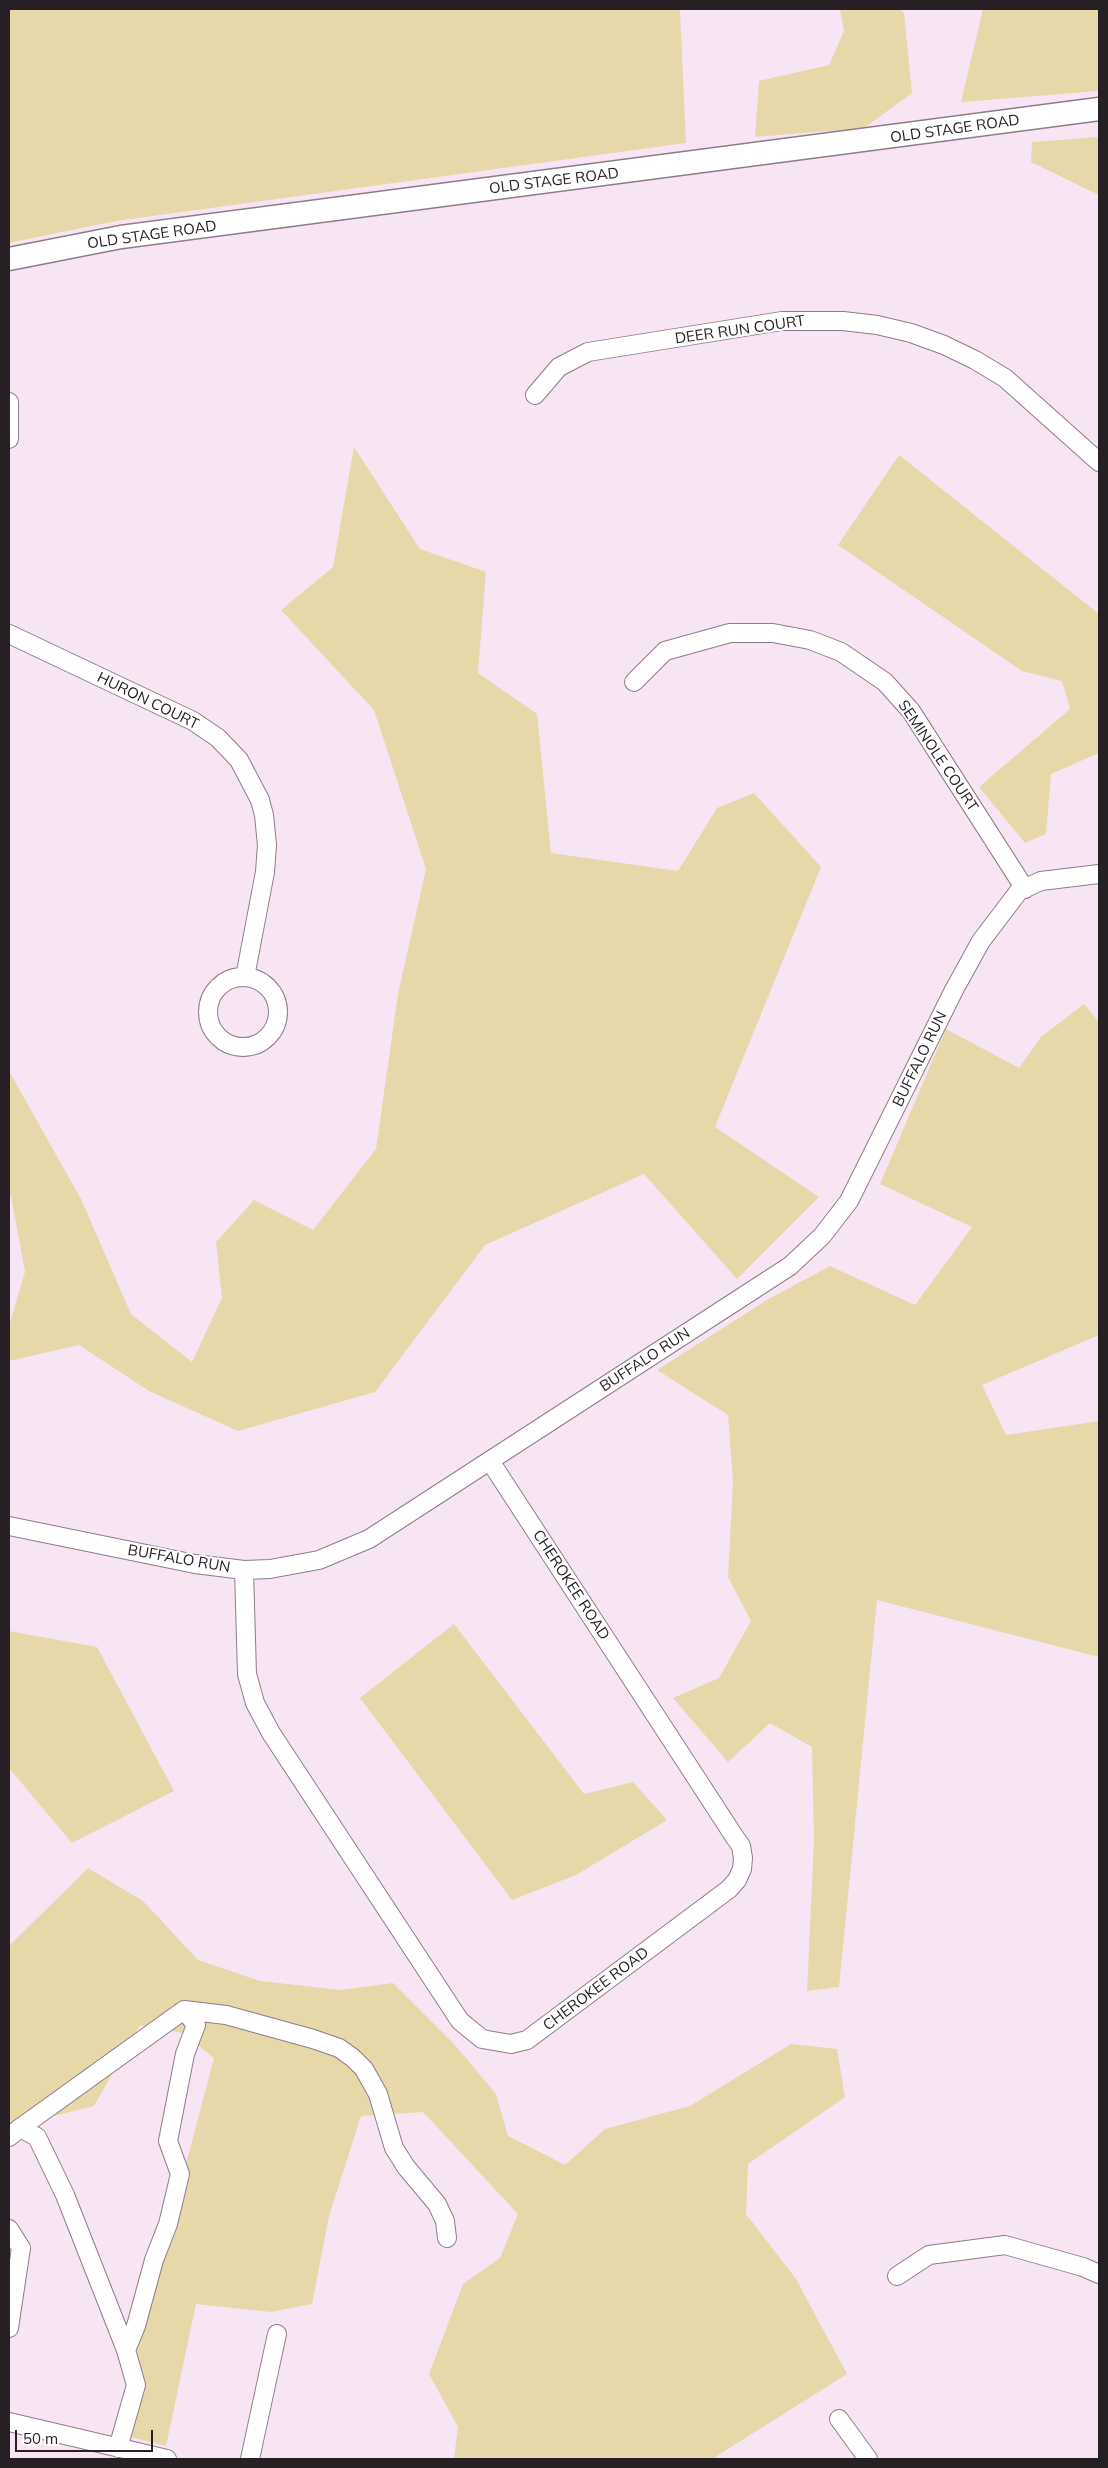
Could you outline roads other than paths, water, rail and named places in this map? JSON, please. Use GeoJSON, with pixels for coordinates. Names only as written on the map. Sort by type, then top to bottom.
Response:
{"type":"FeatureCollection","features":[{"type":"Feature","properties":{"kind":"main road","name":"OLD STAGE ROAD"},"geometry":{"type":"LineString","coordinates":[[9,259],[121,237],[1099,110]]}},
{"type":"Feature","properties":{"kind":"street","name":"DEER RUN COURT"},"geometry":{"type":"LineString","coordinates":[[535,394],[559,367],[588,352],[782,322],[843,321],[877,325],[911,333],[944,345],[975,360],[1005,378],[1099,462]]}},
{"type":"Feature","properties":{"kind":"street"},"geometry":{"type":"LineString","coordinates":[[9,402],[9,439]]}},
{"type":"Feature","properties":{"kind":"street","name":"SEMINOLE COURT"},"geometry":{"type":"LineString","coordinates":[[634,682],[666,651],[730,633],[773,633],[810,640],[841,652],[885,682],[912,711],[1025,888]]}},
{"type":"Feature","properties":{"kind":"street","name":"HURON COURT"},"geometry":{"type":"LineString","coordinates":[[9,634],[193,720],[218,738],[239,760],[260,800],[264,815],[267,845],[265,872],[245,977]]}},
{"type":"Feature","properties":{"kind":"street","name":"BUFFALO RUN"},"geometry":{"type":"LineString","coordinates":[[9,1526],[203,1565],[244,1570],[294,1566],[343,1552],[369,1539],[790,1266],[822,1236],[849,1201],[954,990],[981,941],[1019,891],[1041,881],[1099,874]]}},
{"type":"Feature","properties":{"kind":"street"},"geometry":{"type":"LineString","coordinates":[[245,977],[256,979],[273,993],[278,1007],[278,1018],[268,1038],[249,1048],[238,1048],[224,1042],[215,1035],[210,1025],[208,1014],[210,999],[221,985],[230,979],[245,977]]}},
{"type":"Feature","properties":{"kind":"street","name":"CHEROKEE ROAD"},"geometry":{"type":"LineString","coordinates":[[244,1570],[248,1674],[255,1703],[272,1733],[460,2021],[472,2033],[490,2042],[511,2044],[527,2040],[729,1889],[737,1880],[742,1869],[743,1858],[740,1846],[734,1836],[490,1461]]}},
{"type":"Feature","properties":{"kind":"street"},"geometry":{"type":"LineString","coordinates":[[14,2132],[184,2010],[226,2014],[339,2048],[364,2069],[378,2094],[394,2148],[406,2167],[437,2204],[446,2221],[446,2238]]}},
{"type":"Feature","properties":{"kind":"street"},"geometry":{"type":"LineString","coordinates":[[126,2350],[136,2326],[154,2260],[168,2224],[180,2174],[168,2141],[186,2054],[196,2025],[184,2010]]}},
{"type":"Feature","properties":{"kind":"street"},"geometry":{"type":"LineString","coordinates":[[14,2132],[37,2137],[65,2195],[126,2350],[136,2385],[118,2448]]}},
{"type":"Feature","properties":{"kind":"street"},"geometry":{"type":"LineString","coordinates":[[9,2229],[21,2248],[11,2293],[9,2328]]}},
{"type":"Feature","properties":{"kind":"street"},"geometry":{"type":"LineString","coordinates":[[897,2276],[929,2255],[1004,2244],[1083,2267],[1099,2274]]}},
{"type":"Feature","properties":{"kind":"street"},"geometry":{"type":"LineString","coordinates":[[250,2459],[277,2334]]}},
{"type":"Feature","properties":{"kind":"street"},"geometry":{"type":"LineString","coordinates":[[839,2419],[868,2459]]}},
{"type":"Feature","properties":{"kind":"street"},"geometry":{"type":"LineString","coordinates":[[9,2422],[167,2459]]}}]}
